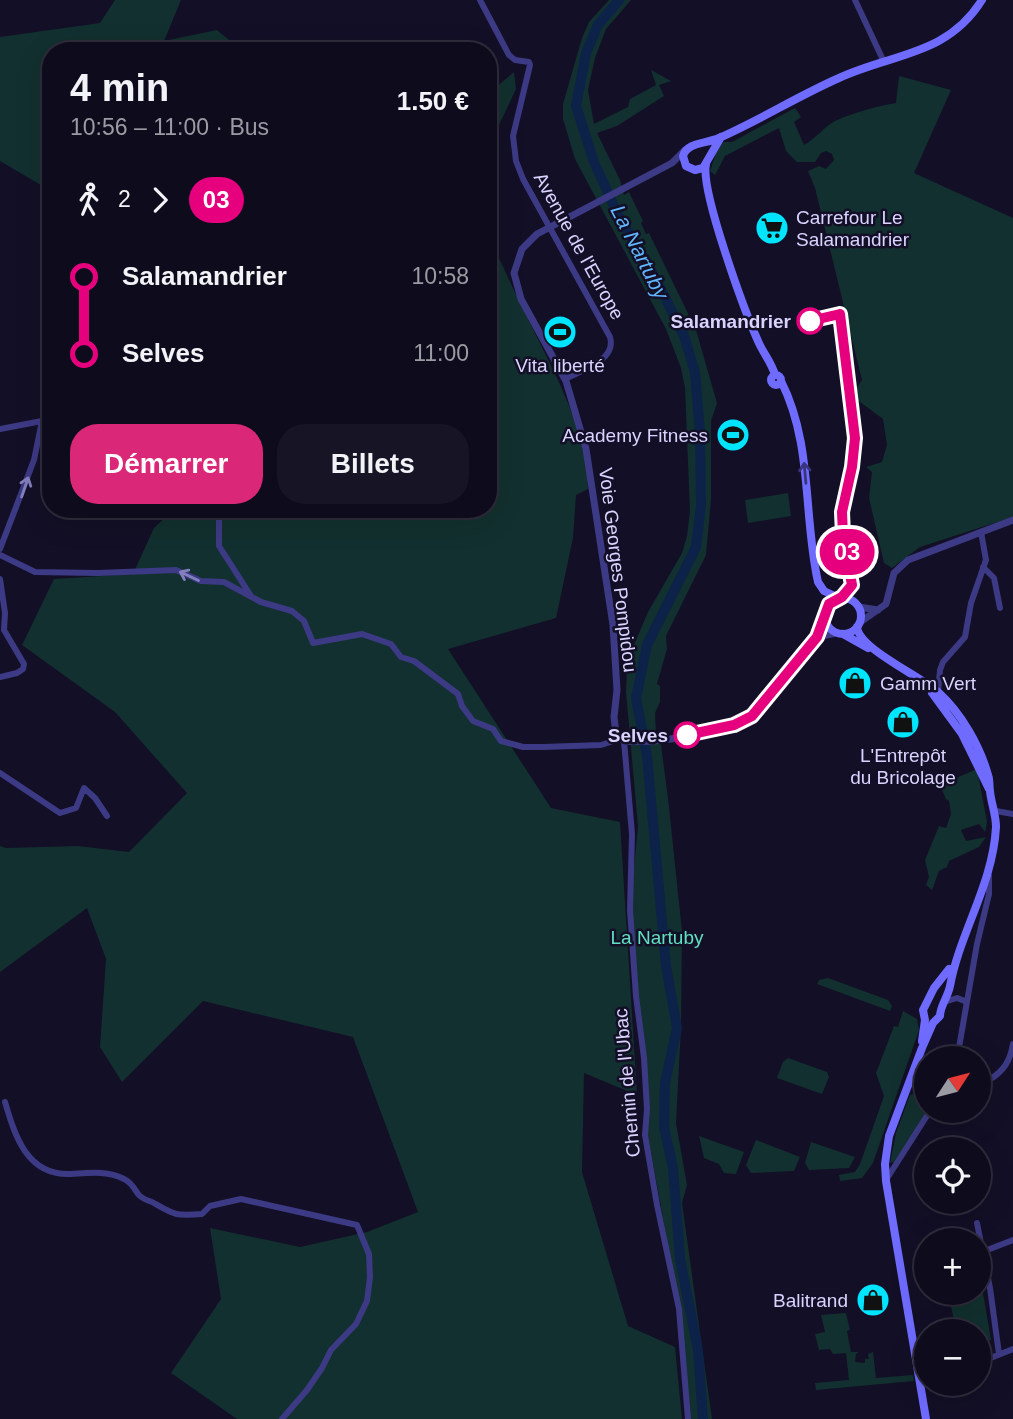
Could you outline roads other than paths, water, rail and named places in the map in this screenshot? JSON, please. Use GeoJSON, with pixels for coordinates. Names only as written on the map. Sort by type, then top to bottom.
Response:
{"type":"FeatureCollection","features":[{"type":"Feature","properties":{"kind":"main road"},"geometry":{"type":"LineString","coordinates":[[708,194],[682,158],[685,150],[721,137],[843,76],[941,42],[968,20],[982,0]]}},
{"type":"Feature","properties":{"kind":"main road"},"geometry":{"type":"LineString","coordinates":[[690,169],[701,169],[721,137]]}},
{"type":"Feature","properties":{"kind":"main road"},"geometry":{"type":"LineString","coordinates":[[698,145],[706,151],[708,194],[746,311],[793,409],[803,447],[818,582],[828,594],[851,600],[859,607],[861,617],[858,625],[862,639],[878,652]]}},
{"type":"Feature","properties":{"kind":"main road"},"geometry":{"type":"LineString","coordinates":[[839,598],[827,606],[827,626],[878,652],[938,692],[980,753],[989,778],[996,811],[989,874],[958,954],[950,989],[939,1019],[929,1021]]}},
{"type":"Feature","properties":{"kind":"main road"},"geometry":{"type":"LineString","coordinates":[[839,633],[858,625]]}},
{"type":"Feature","properties":{"kind":"main road"},"geometry":{"type":"LineString","coordinates":[[916,675],[961,727]]}},
{"type":"Feature","properties":{"kind":"main road"},"geometry":{"type":"LineString","coordinates":[[929,1021],[922,1013],[934,988],[958,954]]}},
{"type":"Feature","properties":{"kind":"main road"},"geometry":{"type":"LineString","coordinates":[[940,982],[950,989]]}},
{"type":"Feature","properties":{"kind":"main road"},"geometry":{"type":"LineString","coordinates":[[927,1006],[933,1005],[940,1011]]}},
{"type":"Feature","properties":{"kind":"main road"},"geometry":{"type":"LineString","coordinates":[[914,1335],[885,1164],[889,1136],[922,1048],[929,1021]]}},
{"type":"Feature","properties":{"kind":"main road"},"geometry":{"type":"LineString","coordinates":[[924,1396],[926,1419]]}},
{"type":"Feature","properties":{"kind":"street","name":"Avenue de l'Europe"},"geometry":{"type":"LineString","coordinates":[[480,0],[509,55],[530,65],[513,136],[516,160],[523,179],[613,346],[604,358],[565,379]]}},
{"type":"Feature","properties":{"kind":"street"},"geometry":{"type":"LineString","coordinates":[[855,0],[884,62]]}},
{"type":"Feature","properties":{"kind":"street","name":"Voie Georges Pompidou"},"geometry":{"type":"LineString","coordinates":[[624,740],[616,734],[614,717],[617,690],[612,625],[593,482],[585,443],[565,379],[521,299],[514,273],[516,261],[527,242],[672,163],[685,150]]}},
{"type":"Feature","properties":{"kind":"street"},"geometry":{"type":"LineString","coordinates":[[672,163],[690,169]]}},
{"type":"Feature","properties":{"kind":"street"},"geometry":{"type":"LineString","coordinates":[[0,429],[42,421],[34,460],[0,549]]}},
{"type":"Feature","properties":{"kind":"street"},"geometry":{"type":"LineString","coordinates":[[219,518],[219,546],[252,597]]}},
{"type":"Feature","properties":{"kind":"street"},"geometry":{"type":"LineString","coordinates":[[858,625],[886,604],[898,566],[925,552],[1013,520]]}},
{"type":"Feature","properties":{"kind":"street"},"geometry":{"type":"LineString","coordinates":[[992,528],[1013,526]]}},
{"type":"Feature","properties":{"kind":"street"},"geometry":{"type":"LineString","coordinates":[[938,692],[943,662],[965,637],[971,603],[984,568],[986,554],[981,532]]}},
{"type":"Feature","properties":{"kind":"street"},"geometry":{"type":"LineString","coordinates":[[0,555],[35,572],[176,570],[201,581],[224,582],[261,602],[292,611],[304,621],[313,643],[362,634],[391,644],[401,657],[414,661],[458,694],[462,706],[473,721],[493,729],[501,741],[523,747],[660,740],[734,725],[752,716],[817,637],[825,619]]}},
{"type":"Feature","properties":{"kind":"street"},"geometry":{"type":"LineString","coordinates":[[984,568],[994,578],[1000,608]]}},
{"type":"Feature","properties":{"kind":"street"},"geometry":{"type":"LineString","coordinates":[[0,579],[5,613],[4,630],[24,664],[23,669],[17,673],[0,677]]}},
{"type":"Feature","properties":{"kind":"street"},"geometry":{"type":"LineString","coordinates":[[859,607],[879,611]]}},
{"type":"Feature","properties":{"kind":"street"},"geometry":{"type":"LineString","coordinates":[[817,637],[839,633]]}},
{"type":"Feature","properties":{"kind":"street","name":"Chemin de l'Ubac"},"geometry":{"type":"LineString","coordinates":[[624,740],[632,834],[630,910],[648,1109],[645,1135],[679,1309],[688,1419]]}},
{"type":"Feature","properties":{"kind":"street"},"geometry":{"type":"LineString","coordinates":[[0,773],[60,813],[76,808],[84,788],[95,798],[107,816]]}},
{"type":"Feature","properties":{"kind":"street"},"geometry":{"type":"LineString","coordinates":[[996,811],[1013,814]]}},
{"type":"Feature","properties":{"kind":"street"},"geometry":{"type":"LineString","coordinates":[[959,1046],[989,894],[989,874]]}},
{"type":"Feature","properties":{"kind":"street"},"geometry":{"type":"LineString","coordinates":[[950,989],[957,998],[967,1002]]}},
{"type":"Feature","properties":{"kind":"street"},"geometry":{"type":"LineString","coordinates":[[944,1002],[957,998]]}},
{"type":"Feature","properties":{"kind":"street"},"geometry":{"type":"LineString","coordinates":[[991,1079],[1012,1059],[1013,1044]]}},
{"type":"Feature","properties":{"kind":"street"},"geometry":{"type":"LineString","coordinates":[[5,1102],[17,1141],[39,1166],[68,1174],[89,1172],[124,1179],[144,1199],[172,1215],[202,1214],[210,1206],[241,1199],[357,1224],[369,1254],[367,1301],[356,1324],[331,1349],[307,1390],[282,1419]]}},
{"type":"Feature","properties":{"kind":"street"},"geometry":{"type":"LineString","coordinates":[[886,1181],[922,1124]]}},
{"type":"Feature","properties":{"kind":"street"},"geometry":{"type":"LineString","coordinates":[[976,1223],[977,1228]]}},
{"type":"Feature","properties":{"kind":"street"},"geometry":{"type":"LineString","coordinates":[[991,1249],[1013,1240]]}},
{"type":"Feature","properties":{"kind":"street"},"geometry":{"type":"LineString","coordinates":[[991,1305],[999,1354]]}},
{"type":"Feature","properties":{"kind":"street"},"geometry":{"type":"LineString","coordinates":[[991,1357],[1013,1349]]}},
{"type":"Feature","properties":{"kind":"waterway","name":"La Nartuby"},"geometry":{"type":"LineString","coordinates":[[619,0],[598,25],[586,53],[576,106],[594,162],[618,215],[656,279],[684,336],[695,372],[700,433],[701,505],[696,547],[647,645],[636,698],[647,756],[666,966],[677,1028],[665,1083],[664,1127],[673,1168],[680,1259],[698,1350],[703,1419]]}},
{"type":"Feature","properties":{"kind":"place","name":"Carrefour Le Salamandrier"},"geometry":{"type":"Point","coordinates":[772,228]}},
{"type":"Feature","properties":{"kind":"place","name":"Salamandrier"},"geometry":{"type":"Point","coordinates":[810,321]}},
{"type":"Feature","properties":{"kind":"place","name":"Vita liberté"},"geometry":{"type":"Point","coordinates":[560,332]}},
{"type":"Feature","properties":{"kind":"place","name":"Academy Fitness"},"geometry":{"type":"Point","coordinates":[733,435]}},
{"type":"Feature","properties":{"kind":"place","name":"Gamm Vert"},"geometry":{"type":"Point","coordinates":[855,683]}},
{"type":"Feature","properties":{"kind":"place","name":"L'Entrepôt du Bricolage"},"geometry":{"type":"Point","coordinates":[903,722]}},
{"type":"Feature","properties":{"kind":"place","name":"Selves"},"geometry":{"type":"Point","coordinates":[687,735]}},
{"type":"Feature","properties":{"kind":"place","name":"Balitrand"},"geometry":{"type":"Point","coordinates":[873,1300]}}]}
